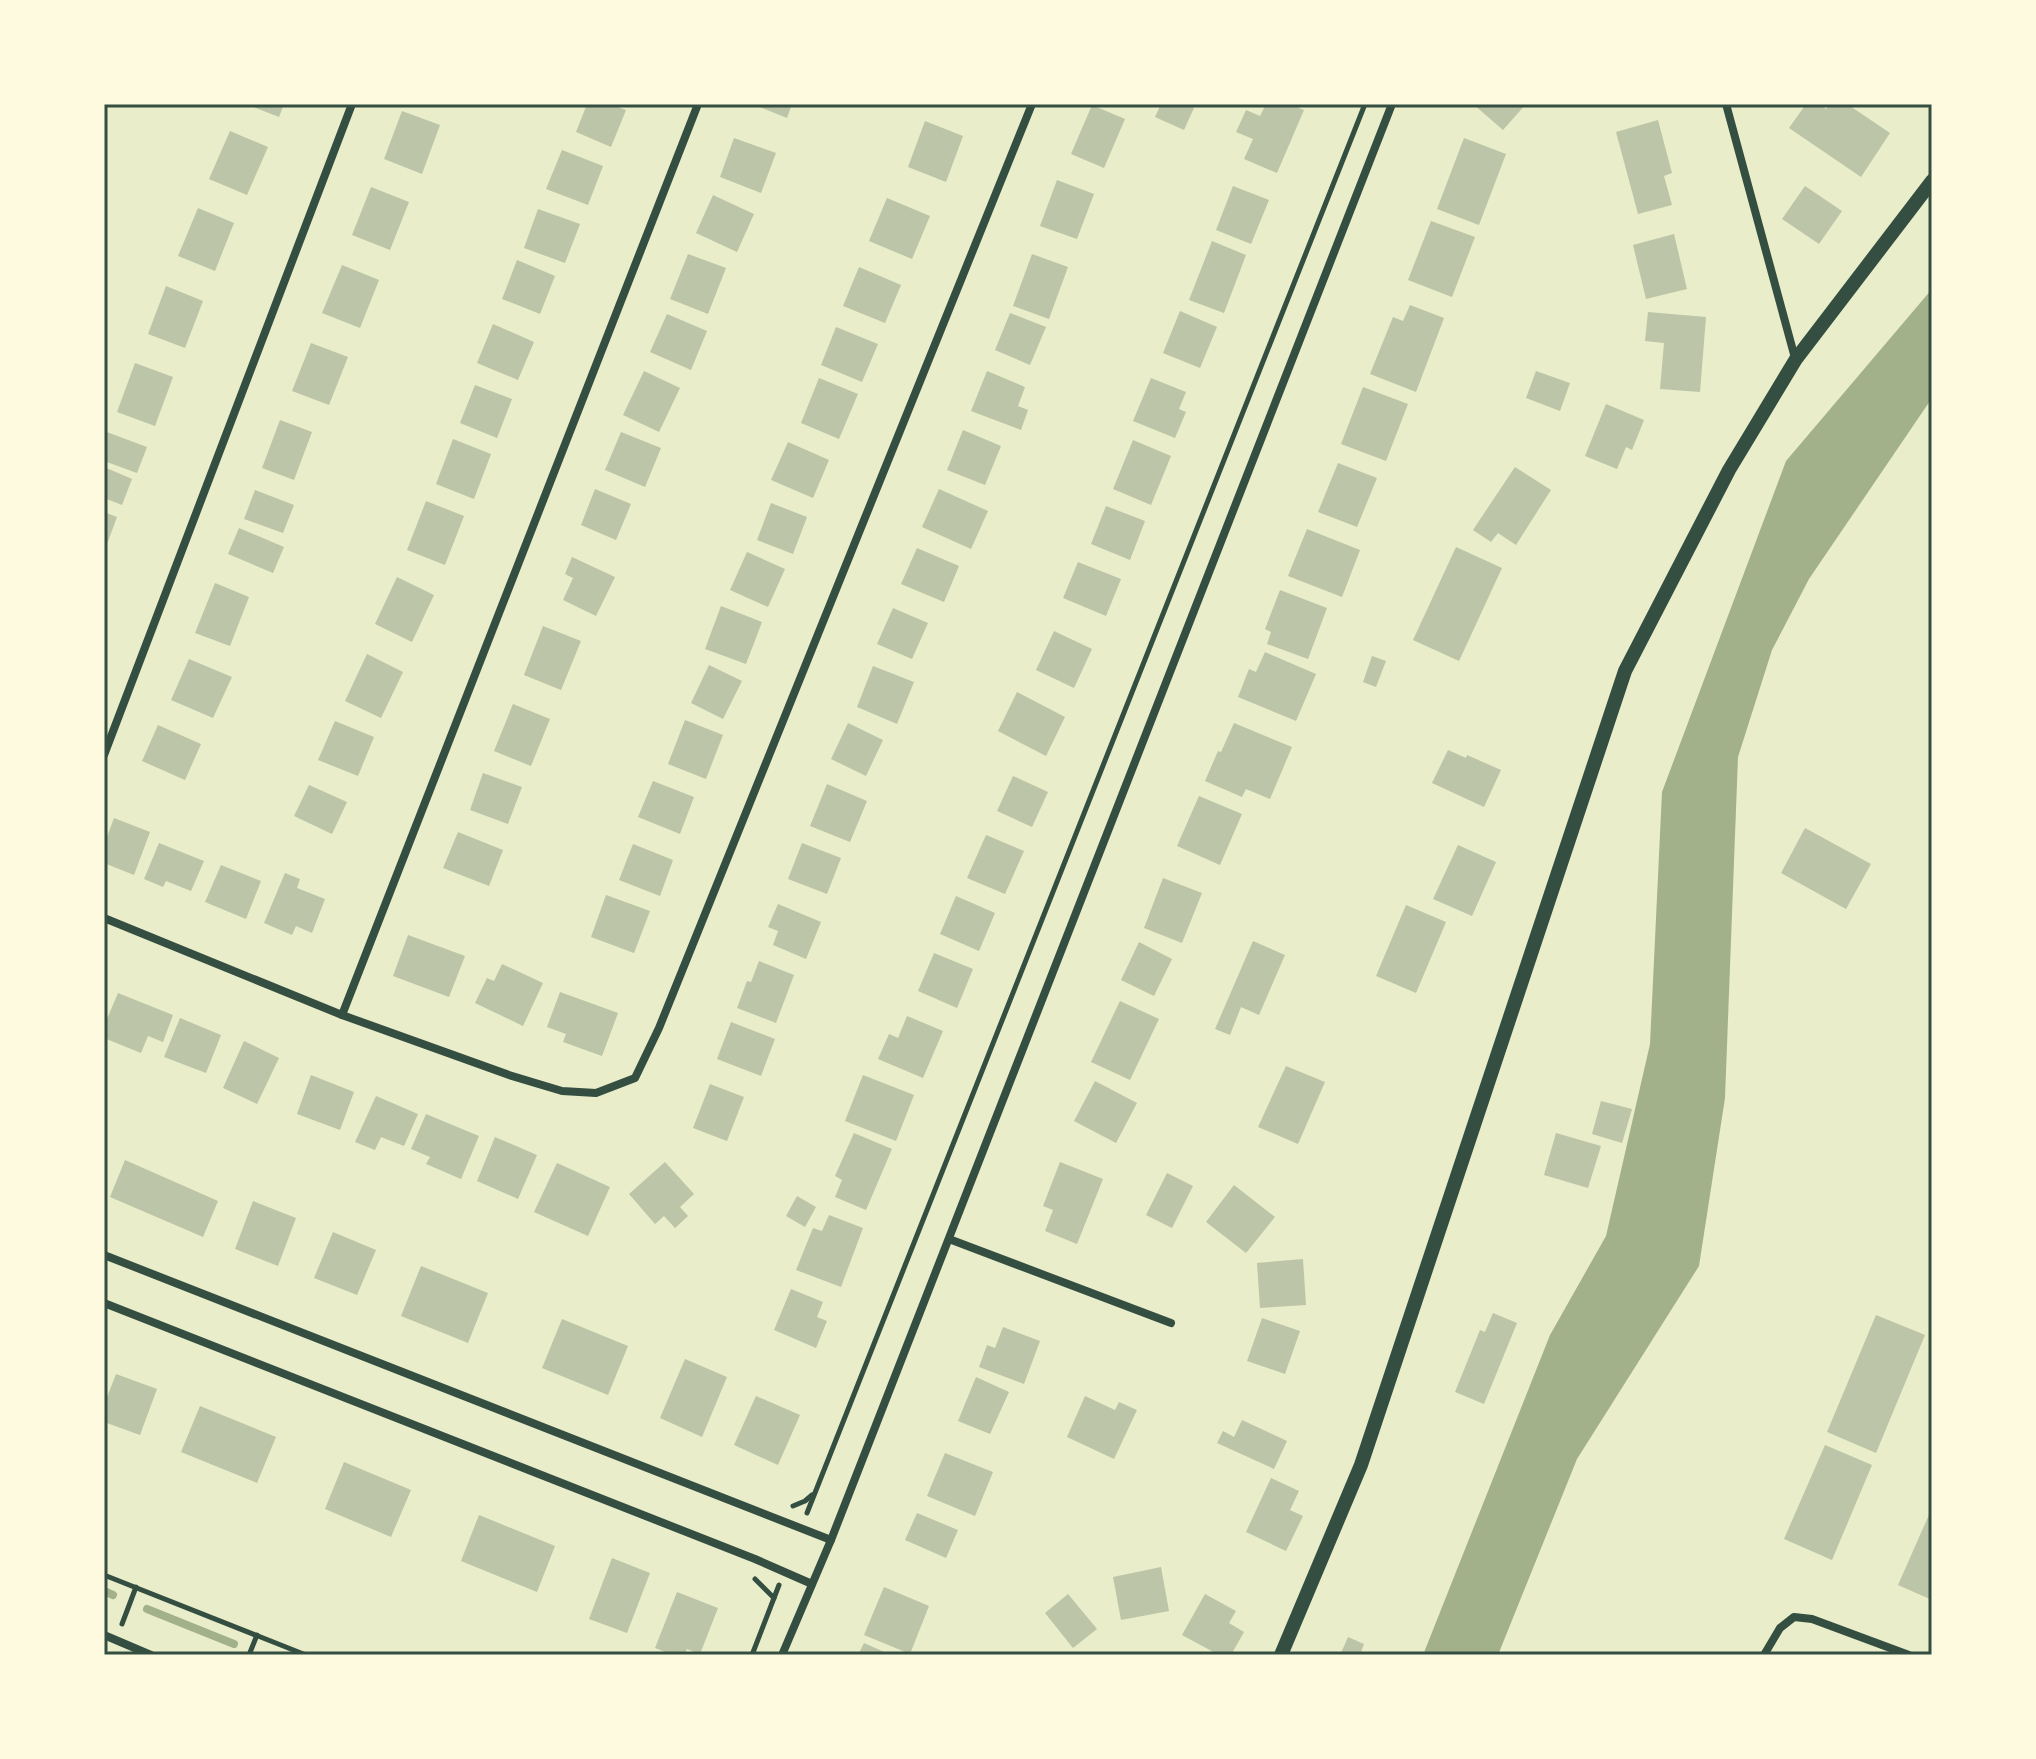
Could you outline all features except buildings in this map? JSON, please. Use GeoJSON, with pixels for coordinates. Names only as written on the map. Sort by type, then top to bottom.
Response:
{"type":"FeatureCollection","features":[{"type":"Feature","properties":{"kind":"street"},"geometry":{"type":"LineString","coordinates":[[104,755],[352,104]]}},
{"type":"Feature","properties":{"kind":"street"},"geometry":{"type":"LineString","coordinates":[[342,1015],[698,104]]}},
{"type":"Feature","properties":{"kind":"street"},"geometry":{"type":"LineString","coordinates":[[104,918],[342,1015],[562,1091],[596,1093],[635,1078],[665,1013],[1032,104]]}},
{"type":"Feature","properties":{"kind":"street"},"geometry":{"type":"LineString","coordinates":[[782,1655],[831,1540],[1392,104]]}},
{"type":"Feature","properties":{"kind":"street"},"geometry":{"type":"LineString","coordinates":[[1726,104],[1796,359]]}},
{"type":"Feature","properties":{"kind":"street"},"geometry":{"type":"LineString","coordinates":[[1281,1655],[1361,1465],[1625,671],[1729,470],[1796,359],[1932,181]]}},
{"type":"Feature","properties":{"kind":"street"},"geometry":{"type":"LineString","coordinates":[[949,1239],[1171,1323]]}},
{"type":"Feature","properties":{"kind":"street"},"geometry":{"type":"LineString","coordinates":[[104,1255],[831,1540]]}},
{"type":"Feature","properties":{"kind":"street"},"geometry":{"type":"LineString","coordinates":[[104,1303],[741,1553],[812,1584]]}},
{"type":"Feature","properties":{"kind":"street"},"geometry":{"type":"LineString","coordinates":[[1764,1655],[1780,1628],[1794,1617],[1812,1619],[1909,1655]]}},
{"type":"Feature","properties":{"kind":"street"},"geometry":{"type":"LineString","coordinates":[[104,1635],[151,1655]]}},
{"type":"Feature","properties":{"kind":"path"},"geometry":{"type":"LineString","coordinates":[[801,1529],[1365,104]]}},
{"type":"Feature","properties":{"kind":"path"},"geometry":{"type":"LineString","coordinates":[[752,1655],[784,1572]]}},
{"type":"Feature","properties":{"kind":"path"},"geometry":{"type":"LineString","coordinates":[[104,1575],[306,1655]]}},
{"type":"Feature","properties":{"kind":"path"},"geometry":{"type":"LineString","coordinates":[[116,1640],[136,1587]]}},
{"type":"Feature","properties":{"kind":"path"},"geometry":{"type":"LineString","coordinates":[[249,1655],[257,1635]]}},
{"type":"Feature","properties":{"kind":"shaded area"},"geometry":{"type":"Polygon","coordinates":[[[1932,289],[1932,398],[1809,579],[1772,650],[1738,757],[1725,1098],[1699,1266],[1577,1459],[1498,1655],[1423,1655],[1550,1335],[1606,1236],[1650,1044],[1662,792],[1786,461],[1932,289]]]}},
{"type":"Feature","properties":{"kind":"waterway"},"geometry":{"type":"LineString","coordinates":[[104,1591],[113,1595]]}},
{"type":"Feature","properties":{"kind":"waterway"},"geometry":{"type":"LineString","coordinates":[[147,1609],[234,1644]]}}]}
